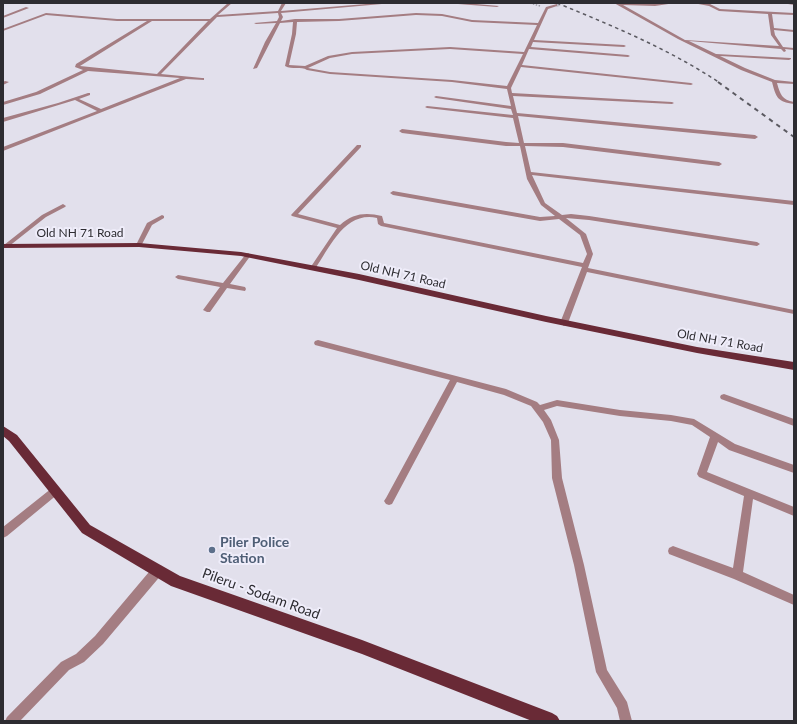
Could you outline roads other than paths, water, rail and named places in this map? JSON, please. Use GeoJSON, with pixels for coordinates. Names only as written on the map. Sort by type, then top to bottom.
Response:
{"type":"FeatureCollection","features":[{"type":"Feature","properties":{"kind":"main road","name":"Old NH 71 Road"},"geometry":{"type":"LineString","coordinates":[[5,246],[139,245],[248,255],[564,323],[698,350],[794,366]]}},
{"type":"Feature","properties":{"kind":"main road","name":"Pileru - Sodam Road"},"geometry":{"type":"LineString","coordinates":[[3,430],[14,438],[86,529],[176,581],[362,647],[552,721]]}},
{"type":"Feature","properties":{"kind":"street"},"geometry":{"type":"LineString","coordinates":[[158,76],[212,18],[230,3]]}},
{"type":"Feature","properties":{"kind":"street"},"geometry":{"type":"LineString","coordinates":[[255,68],[281,17],[279,12],[284,3]]}},
{"type":"Feature","properties":{"kind":"street"},"geometry":{"type":"LineString","coordinates":[[307,10],[310,3]]}},
{"type":"Feature","properties":{"kind":"street"},"geometry":{"type":"LineString","coordinates":[[3,30],[46,14],[117,20],[151,20],[212,18],[307,10],[333,5],[391,3]]}},
{"type":"Feature","properties":{"kind":"street"},"geometry":{"type":"LineString","coordinates":[[447,16],[448,3],[497,6]]}},
{"type":"Feature","properties":{"kind":"street"},"geometry":{"type":"LineString","coordinates":[[617,4],[655,5],[673,3]]}},
{"type":"Feature","properties":{"kind":"street"},"geometry":{"type":"LineString","coordinates":[[695,3],[710,5],[719,10],[770,14],[794,14]]}},
{"type":"Feature","properties":{"kind":"street"},"geometry":{"type":"LineString","coordinates":[[784,3],[794,4]]}},
{"type":"Feature","properties":{"kind":"street"},"geometry":{"type":"LineString","coordinates":[[561,4],[547,8],[510,88],[530,179],[543,204],[583,234],[590,254],[564,323]]}},
{"type":"Feature","properties":{"kind":"street"},"geometry":{"type":"LineString","coordinates":[[617,4],[682,40],[712,54],[774,81],[794,83]]}},
{"type":"Feature","properties":{"kind":"street"},"geometry":{"type":"LineString","coordinates":[[3,17],[27,8]]}},
{"type":"Feature","properties":{"kind":"street"},"geometry":{"type":"LineString","coordinates":[[256,22],[339,20],[416,14],[447,16],[472,21],[539,24]]}},
{"type":"Feature","properties":{"kind":"street"},"geometry":{"type":"LineString","coordinates":[[770,14],[773,35],[792,60]]}},
{"type":"Feature","properties":{"kind":"street"},"geometry":{"type":"LineString","coordinates":[[151,20],[77,67],[158,76],[202,79]]}},
{"type":"Feature","properties":{"kind":"street"},"geometry":{"type":"LineString","coordinates":[[295,20],[288,66],[306,67],[328,57],[352,53],[450,48],[527,50],[628,56]]}},
{"type":"Feature","properties":{"kind":"street"},"geometry":{"type":"LineString","coordinates":[[773,29],[794,31]]}},
{"type":"Feature","properties":{"kind":"street"},"geometry":{"type":"LineString","coordinates":[[682,40],[794,50]]}},
{"type":"Feature","properties":{"kind":"street"},"geometry":{"type":"LineString","coordinates":[[532,41],[624,46]]}},
{"type":"Feature","properties":{"kind":"street"},"geometry":{"type":"LineString","coordinates":[[712,54],[792,60]]}},
{"type":"Feature","properties":{"kind":"street"},"geometry":{"type":"LineString","coordinates":[[520,66],[692,84]]}},
{"type":"Feature","properties":{"kind":"street"},"geometry":{"type":"LineString","coordinates":[[306,67],[312,71],[330,73],[452,81],[510,88]]}},
{"type":"Feature","properties":{"kind":"street"},"geometry":{"type":"LineString","coordinates":[[3,104],[38,93],[88,69]]}},
{"type":"Feature","properties":{"kind":"street"},"geometry":{"type":"LineString","coordinates":[[3,149],[186,78]]}},
{"type":"Feature","properties":{"kind":"street"},"geometry":{"type":"LineString","coordinates":[[774,81],[779,98],[783,101],[794,103]]}},
{"type":"Feature","properties":{"kind":"street"},"geometry":{"type":"LineString","coordinates":[[3,120],[60,104],[88,94]]}},
{"type":"Feature","properties":{"kind":"street"},"geometry":{"type":"LineString","coordinates":[[511,94],[672,104]]}},
{"type":"Feature","properties":{"kind":"street"},"geometry":{"type":"LineString","coordinates":[[436,97],[515,113]]}},
{"type":"Feature","properties":{"kind":"street"},"geometry":{"type":"LineString","coordinates":[[76,99],[102,111]]}},
{"type":"Feature","properties":{"kind":"street"},"geometry":{"type":"LineString","coordinates":[[427,107],[515,113],[755,137]]}},
{"type":"Feature","properties":{"kind":"street"},"geometry":{"type":"LineString","coordinates":[[402,131],[506,144],[563,145],[719,164]]}},
{"type":"Feature","properties":{"kind":"street"},"geometry":{"type":"LineString","coordinates":[[341,227],[294,215],[359,146]]}},
{"type":"Feature","properties":{"kind":"street"},"geometry":{"type":"LineString","coordinates":[[528,173],[794,203]]}},
{"type":"Feature","properties":{"kind":"street"},"geometry":{"type":"LineString","coordinates":[[393,193],[540,219],[571,216],[589,218],[757,244]]}},
{"type":"Feature","properties":{"kind":"street"},"geometry":{"type":"LineString","coordinates":[[5,246],[44,216],[63,206]]}},
{"type":"Feature","properties":{"kind":"street"},"geometry":{"type":"LineString","coordinates":[[313,268],[341,227],[363,214],[375,215],[380,217],[381,224],[794,312]]}},
{"type":"Feature","properties":{"kind":"street"},"geometry":{"type":"LineString","coordinates":[[139,245],[149,224],[162,217]]}},
{"type":"Feature","properties":{"kind":"street"},"geometry":{"type":"LineString","coordinates":[[207,310],[248,255]]}},
{"type":"Feature","properties":{"kind":"street"},"geometry":{"type":"LineString","coordinates":[[178,277],[242,288]]}},
{"type":"Feature","properties":{"kind":"street"},"geometry":{"type":"LineString","coordinates":[[318,343],[506,392],[534,404],[547,420],[555,440],[557,478],[579,565],[602,672],[623,706],[626,721]]}},
{"type":"Feature","properties":{"kind":"street"},"geometry":{"type":"LineString","coordinates":[[389,501],[455,378]]}},
{"type":"Feature","properties":{"kind":"street"},"geometry":{"type":"LineString","coordinates":[[724,397],[794,423]]}},
{"type":"Feature","properties":{"kind":"street"},"geometry":{"type":"LineString","coordinates":[[538,409],[557,403],[620,413],[694,422],[732,447],[794,469]]}},
{"type":"Feature","properties":{"kind":"street"},"geometry":{"type":"LineString","coordinates":[[715,437],[702,474],[794,512]]}},
{"type":"Feature","properties":{"kind":"street"},"geometry":{"type":"LineString","coordinates":[[3,533],[55,491]]}},
{"type":"Feature","properties":{"kind":"street"},"geometry":{"type":"LineString","coordinates":[[737,575],[749,494]]}},
{"type":"Feature","properties":{"kind":"street"},"geometry":{"type":"LineString","coordinates":[[673,551],[737,575],[794,600]]}},
{"type":"Feature","properties":{"kind":"street"},"geometry":{"type":"LineString","coordinates":[[11,721],[65,666],[80,658],[99,640],[158,570]]}},
{"type":"Feature","properties":{"kind":"tunnel"},"geometry":{"type":"LineString","coordinates":[[556,5],[562,3]]}},
{"type":"Feature","properties":{"kind":"railway"},"geometry":{"type":"LineString","coordinates":[[557,3],[620,29],[661,49],[681,59],[720,83]]}},
{"type":"Feature","properties":{"kind":"railway"},"geometry":{"type":"LineString","coordinates":[[718,82],[794,137]]}},
{"type":"Feature","properties":{"kind":"place","name":"Piler Police Station"},"geometry":{"type":"Point","coordinates":[212,550]}}]}
